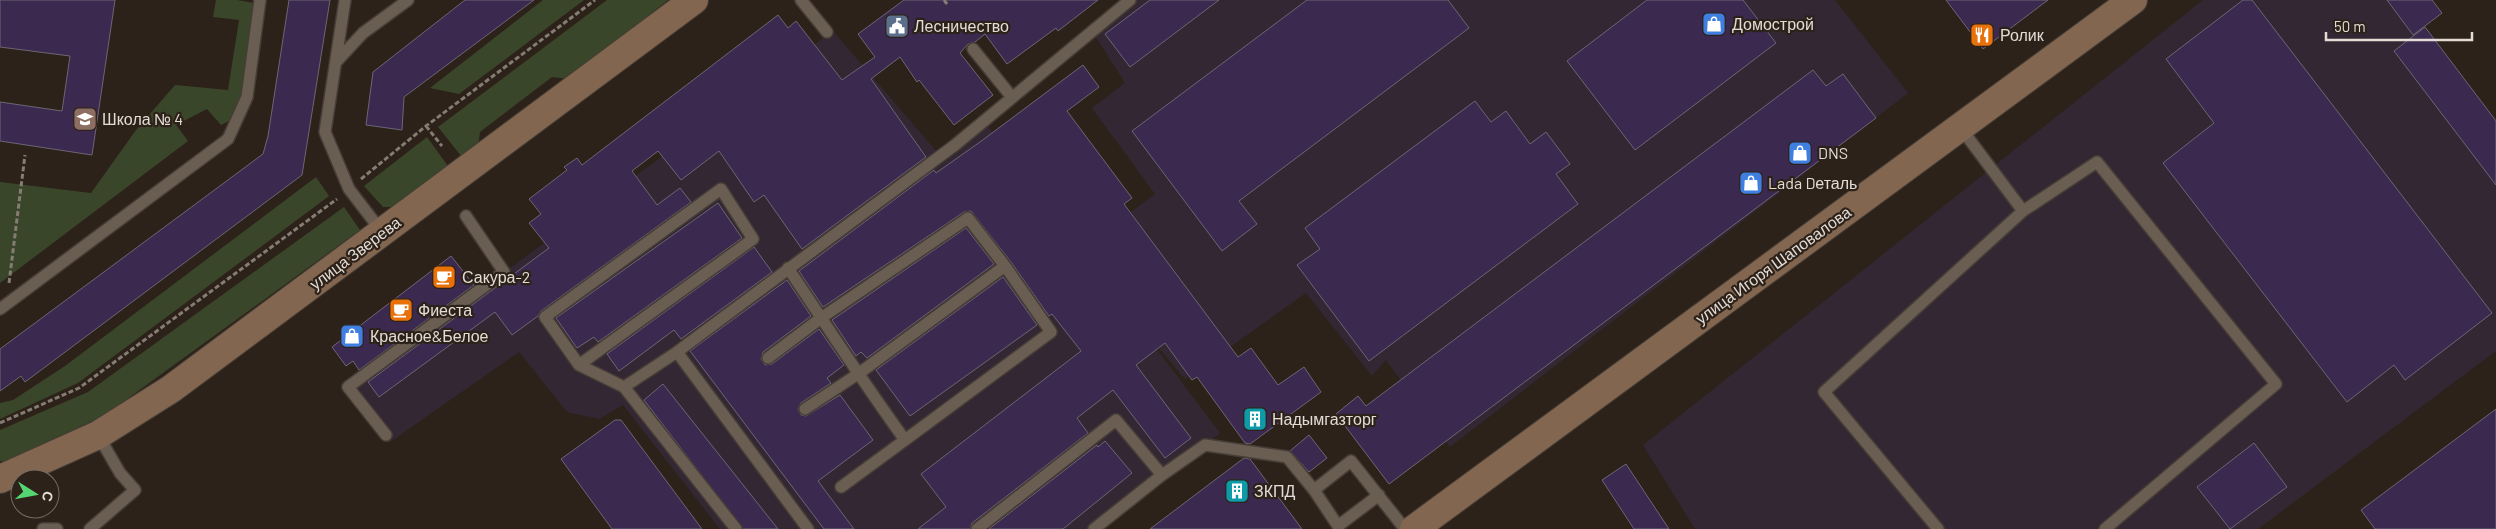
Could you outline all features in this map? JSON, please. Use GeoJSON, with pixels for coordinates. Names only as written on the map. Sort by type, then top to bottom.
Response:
{"type":"FeatureCollection","features":[{"type":"Feature","properties":{"kind":"street","name":"улица Зверева"},"geometry":{"type":"LineString","coordinates":[[0,479],[98,435],[171,390],[694,0]]}},
{"type":"Feature","properties":{"kind":"street","name":"улица Игоря Шаповалова"},"geometry":{"type":"LineString","coordinates":[[1414,529],[2133,0]]}},
{"type":"Feature","properties":{"kind":"lane"},"geometry":{"type":"LineString","coordinates":[[3,306],[228,139],[247,97],[260,0]]}},
{"type":"Feature","properties":{"kind":"lane"},"geometry":{"type":"LineString","coordinates":[[345,0],[325,132],[348,189],[382,232]]}},
{"type":"Feature","properties":{"kind":"lane"},"geometry":{"type":"LineString","coordinates":[[336,62],[363,33],[408,0]]}},
{"type":"Feature","properties":{"kind":"lane"},"geometry":{"type":"LineString","coordinates":[[801,0],[827,32]]}},
{"type":"Feature","properties":{"kind":"lane"},"geometry":{"type":"LineString","coordinates":[[624,387],[677,352],[955,145],[1011,96],[1130,0]]}},
{"type":"Feature","properties":{"kind":"lane"},"geometry":{"type":"LineString","coordinates":[[973,49],[1011,96]]}},
{"type":"Feature","properties":{"kind":"lane"},"geometry":{"type":"LineString","coordinates":[[1960,127],[2023,210]]}},
{"type":"Feature","properties":{"kind":"lane"},"geometry":{"type":"LineString","coordinates":[[1938,529],[1824,392],[2023,210],[2097,162],[2276,384],[2105,529]]}},
{"type":"Feature","properties":{"kind":"lane"},"geometry":{"type":"LineString","coordinates":[[579,365],[753,239],[722,189],[545,316],[579,365],[624,387],[736,529]]}},
{"type":"Feature","properties":{"kind":"lane"},"geometry":{"type":"LineString","coordinates":[[386,435],[348,387],[504,272],[466,216]]}},
{"type":"Feature","properties":{"kind":"lane"},"geometry":{"type":"LineString","coordinates":[[768,358],[821,318],[968,218],[1005,266],[1050,332],[841,487]]}},
{"type":"Feature","properties":{"kind":"lane"},"geometry":{"type":"LineString","coordinates":[[805,409],[858,374],[1005,266]]}},
{"type":"Feature","properties":{"kind":"lane"},"geometry":{"type":"LineString","coordinates":[[788,268],[858,374],[905,440]]}},
{"type":"Feature","properties":{"kind":"lane"},"geometry":{"type":"LineString","coordinates":[[677,352],[808,529]]}},
{"type":"Feature","properties":{"kind":"lane"},"geometry":{"type":"LineString","coordinates":[[977,529],[1116,420],[1162,475]]}},
{"type":"Feature","properties":{"kind":"lane"},"geometry":{"type":"LineString","coordinates":[[90,529],[135,490],[120,473],[98,435]]}},
{"type":"Feature","properties":{"kind":"lane"},"geometry":{"type":"LineString","coordinates":[[1094,529],[1162,475],[1205,445],[1286,457],[1314,490],[1338,526],[1379,495]]}},
{"type":"Feature","properties":{"kind":"lane"},"geometry":{"type":"LineString","coordinates":[[1314,490],[1351,461],[1405,529]]}},
{"type":"Feature","properties":{"kind":"lane"},"geometry":{"type":"LineString","coordinates":[[43,529],[57,529]]}},
{"type":"Feature","properties":{"kind":"path"},"geometry":{"type":"LineString","coordinates":[[0,424],[79,388],[332,203],[426,126],[595,0]]}},
{"type":"Feature","properties":{"kind":"path"},"geometry":{"type":"LineString","coordinates":[[944,0],[947,4]]}},
{"type":"Feature","properties":{"kind":"path"},"geometry":{"type":"LineString","coordinates":[[426,126],[442,146]]}},
{"type":"Feature","properties":{"kind":"path"},"geometry":{"type":"LineString","coordinates":[[3,306],[25,155]]}},
{"type":"Feature","properties":{"kind":"shaded area"},"geometry":{"type":"Polygon","coordinates":[[[1136,0],[1835,0],[1908,93],[1450,447],[1386,360],[1372,376],[1306,293],[1185,379],[1131,315],[1220,433],[1098,529],[720,529],[623,405],[599,419],[567,412],[519,352],[390,442],[348,387],[833,31],[944,160],[988,126],[1081,249],[1155,194],[1092,108],[1125,83],[1094,34],[1136,0]]]}},
{"type":"Feature","properties":{"kind":"shaded area"},"geometry":{"type":"Polygon","coordinates":[[[2203,0],[2432,0],[2442,13],[2424,27],[2496,121],[2496,351],[2258,529],[1695,529],[1643,445],[2203,0]]]}},
{"type":"Feature","properties":{"kind":"green space"},"geometry":{"type":"Polygon","coordinates":[[[216,0],[237,0],[259,4],[249,75],[235,118],[221,125],[207,109],[176,125],[188,141],[0,283],[0,182],[91,193],[136,130],[175,85],[228,90],[239,20],[213,17],[216,0]]]}},
{"type":"Feature","properties":{"kind":"green space"},"geometry":{"type":"Polygon","coordinates":[[[543,0],[584,0],[459,94],[430,88],[543,0]]]}},
{"type":"Feature","properties":{"kind":"green space"},"geometry":{"type":"Polygon","coordinates":[[[607,0],[668,0],[569,79],[552,77],[480,132],[478,147],[462,157],[438,127],[607,0]]]}},
{"type":"Feature","properties":{"kind":"green space"},"geometry":{"type":"Polygon","coordinates":[[[427,137],[448,166],[393,207],[383,207],[364,186],[427,137]]]}},
{"type":"Feature","properties":{"kind":"green space"},"geometry":{"type":"Polygon","coordinates":[[[316,177],[329,196],[78,383],[0,419],[0,403],[13,400],[65,366],[316,177]]]}},
{"type":"Feature","properties":{"kind":"green space"},"geometry":{"type":"Polygon","coordinates":[[[344,207],[360,230],[105,415],[7,461],[0,461],[0,430],[88,392],[344,207]]]}},
{"type":"Feature","properties":{"kind":"building"},"geometry":{"type":"Polygon","coordinates":[[[0,0],[115,0],[92,155],[0,141],[0,102],[62,111],[70,56],[0,47],[0,0]]]}},
{"type":"Feature","properties":{"kind":"building"},"geometry":{"type":"Polygon","coordinates":[[[289,0],[330,0],[302,175],[25,382],[21,376],[0,391],[0,349],[263,154],[268,136],[289,0]]]}},
{"type":"Feature","properties":{"kind":"building"},"geometry":{"type":"Polygon","coordinates":[[[465,0],[534,0],[404,97],[402,130],[366,125],[373,72],[465,0]]]}},
{"type":"Feature","properties":{"kind":"building"},"geometry":{"type":"Polygon","coordinates":[[[904,0],[1098,0],[1058,31],[1056,28],[1007,64],[985,34],[975,42],[968,44],[960,53],[993,95],[954,125],[919,80],[917,82],[900,57],[871,79],[926,157],[802,249],[764,195],[754,202],[719,151],[681,180],[658,151],[632,171],[657,205],[680,188],[691,202],[541,311],[538,316],[512,335],[495,312],[379,397],[368,382],[549,248],[529,223],[541,214],[529,199],[567,170],[564,167],[577,158],[582,165],[778,15],[788,28],[796,21],[842,80],[875,57],[858,34],[904,0]]]}},
{"type":"Feature","properties":{"kind":"building"},"geometry":{"type":"Polygon","coordinates":[[[1150,0],[1219,0],[1130,67],[1105,34],[1150,0]]]}},
{"type":"Feature","properties":{"kind":"building"},"geometry":{"type":"Polygon","coordinates":[[[1307,0],[1448,0],[1469,28],[1239,201],[1257,224],[1222,251],[1132,131],[1307,0]]]}},
{"type":"Feature","properties":{"kind":"building"},"geometry":{"type":"Polygon","coordinates":[[[1647,0],[1743,0],[1776,43],[1635,150],[1567,61],[1647,0]]]}},
{"type":"Feature","properties":{"kind":"building"},"geometry":{"type":"Polygon","coordinates":[[[1946,0],[2048,0],[1983,49],[1946,0]]]}},
{"type":"Feature","properties":{"kind":"building"},"geometry":{"type":"Polygon","coordinates":[[[2243,0],[2252,0],[2492,313],[2405,380],[2394,365],[2347,402],[2163,163],[2214,123],[2166,59],[2243,0]]]}},
{"type":"Feature","properties":{"kind":"building"},"geometry":{"type":"Polygon","coordinates":[[[2387,0],[2432,0],[2442,13],[2413,35],[2387,0]]]}},
{"type":"Feature","properties":{"kind":"building"},"geometry":{"type":"Polygon","coordinates":[[[2425,27],[2496,121],[2496,185],[2394,51],[2425,27]]]}},
{"type":"Feature","properties":{"kind":"building"},"geometry":{"type":"Polygon","coordinates":[[[1083,65],[1099,87],[1067,111],[1132,198],[1124,204],[1238,357],[1251,348],[1278,385],[1304,367],[1321,392],[1250,444],[1245,443],[1197,377],[1192,380],[1165,343],[1136,365],[1191,438],[1165,458],[1113,390],[1077,418],[1088,433],[972,523],[970,529],[918,529],[946,507],[921,474],[1081,351],[1052,314],[1049,316],[1011,262],[971,211],[964,212],[823,307],[799,271],[934,170],[936,173],[980,142],[1083,65]]]}},
{"type":"Feature","properties":{"kind":"building"},"geometry":{"type":"Polygon","coordinates":[[[1813,70],[1826,86],[1843,74],[1876,118],[1389,484],[1336,414],[1358,396],[1366,406],[1813,70]]]}},
{"type":"Feature","properties":{"kind":"building"},"geometry":{"type":"Polygon","coordinates":[[[1475,101],[1491,122],[1506,111],[1530,144],[1546,132],[1570,164],[1556,174],[1578,204],[1369,361],[1297,265],[1320,249],[1305,228],[1475,101]]]}},
{"type":"Feature","properties":{"kind":"building"},"geometry":{"type":"Polygon","coordinates":[[[718,203],[742,238],[598,342],[594,337],[577,348],[556,318],[718,203]]]}},
{"type":"Feature","properties":{"kind":"building"},"geometry":{"type":"Polygon","coordinates":[[[966,228],[994,264],[867,358],[861,352],[856,356],[832,320],[966,228]]]}},
{"type":"Feature","properties":{"kind":"building"},"geometry":{"type":"Polygon","coordinates":[[[754,247],[772,272],[681,339],[674,330],[619,371],[607,354],[754,247]]]}},
{"type":"Feature","properties":{"kind":"building"},"geometry":{"type":"Polygon","coordinates":[[[451,256],[474,285],[359,370],[353,361],[346,366],[332,347],[451,256]]]}},
{"type":"Feature","properties":{"kind":"building"},"geometry":{"type":"Polygon","coordinates":[[[1003,277],[1037,325],[910,416],[876,370],[1003,277]]]}},
{"type":"Feature","properties":{"kind":"building"},"geometry":{"type":"Polygon","coordinates":[[[787,280],[811,316],[763,352],[761,359],[765,365],[772,364],[819,329],[844,365],[827,378],[831,383],[801,403],[798,409],[801,415],[806,416],[840,395],[873,440],[818,481],[854,529],[824,529],[690,351],[787,280]]]}},
{"type":"Feature","properties":{"kind":"building"},"geometry":{"type":"Polygon","coordinates":[[[663,384],[778,529],[743,529],[644,400],[663,384]]]}},
{"type":"Feature","properties":{"kind":"building"},"geometry":{"type":"Polygon","coordinates":[[[2496,409],[2496,529],[2375,529],[2361,510],[2496,409]]]}},
{"type":"Feature","properties":{"kind":"building"},"geometry":{"type":"Polygon","coordinates":[[[615,420],[621,420],[702,529],[612,529],[561,459],[615,420]]]}},
{"type":"Feature","properties":{"kind":"building"},"geometry":{"type":"Polygon","coordinates":[[[1309,435],[1327,458],[1309,472],[1290,451],[1309,435]]]}},
{"type":"Feature","properties":{"kind":"building"},"geometry":{"type":"Polygon","coordinates":[[[1105,441],[1132,473],[1063,529],[989,529],[1097,445],[1098,447],[1105,441]]]}},
{"type":"Feature","properties":{"kind":"building"},"geometry":{"type":"Polygon","coordinates":[[[2254,443],[2287,487],[2230,529],[2197,487],[2254,443]]]}},
{"type":"Feature","properties":{"kind":"building","name":"ЗКПД"},"geometry":{"type":"Polygon","coordinates":[[[1244,458],[1250,459],[1302,529],[1150,529],[1244,458]]]}},
{"type":"Feature","properties":{"kind":"building"},"geometry":{"type":"Polygon","coordinates":[[[1626,464],[1669,529],[1634,529],[1602,480],[1626,464]]]}},
{"type":"Feature","properties":{"kind":"place","name":"Домострой"},"geometry":{"type":"Point","coordinates":[1714,24]}},
{"type":"Feature","properties":{"kind":"place","name":"Лесничество"},"geometry":{"type":"Point","coordinates":[897,26]}},
{"type":"Feature","properties":{"kind":"place","name":"Ролик"},"geometry":{"type":"Point","coordinates":[1982,35]}},
{"type":"Feature","properties":{"kind":"place","name":"Школа № 4"},"geometry":{"type":"Point","coordinates":[85,119]}},
{"type":"Feature","properties":{"kind":"place","name":"DNS"},"geometry":{"type":"Point","coordinates":[1800,153]}},
{"type":"Feature","properties":{"kind":"place","name":"Lada Dеталь"},"geometry":{"type":"Point","coordinates":[1751,183]}},
{"type":"Feature","properties":{"kind":"place","name":"Сакура-2"},"geometry":{"type":"Point","coordinates":[444,277]}},
{"type":"Feature","properties":{"kind":"place","name":"Фиеста"},"geometry":{"type":"Point","coordinates":[401,310]}},
{"type":"Feature","properties":{"kind":"place","name":"Красное&Белое"},"geometry":{"type":"Point","coordinates":[352,336]}},
{"type":"Feature","properties":{"kind":"place","name":"Надымгазторг"},"geometry":{"type":"Point","coordinates":[1255,419]}},
{"type":"Feature","properties":{"kind":"place","name":"ЗКПД"},"geometry":{"type":"Point","coordinates":[1237,491]}}]}
